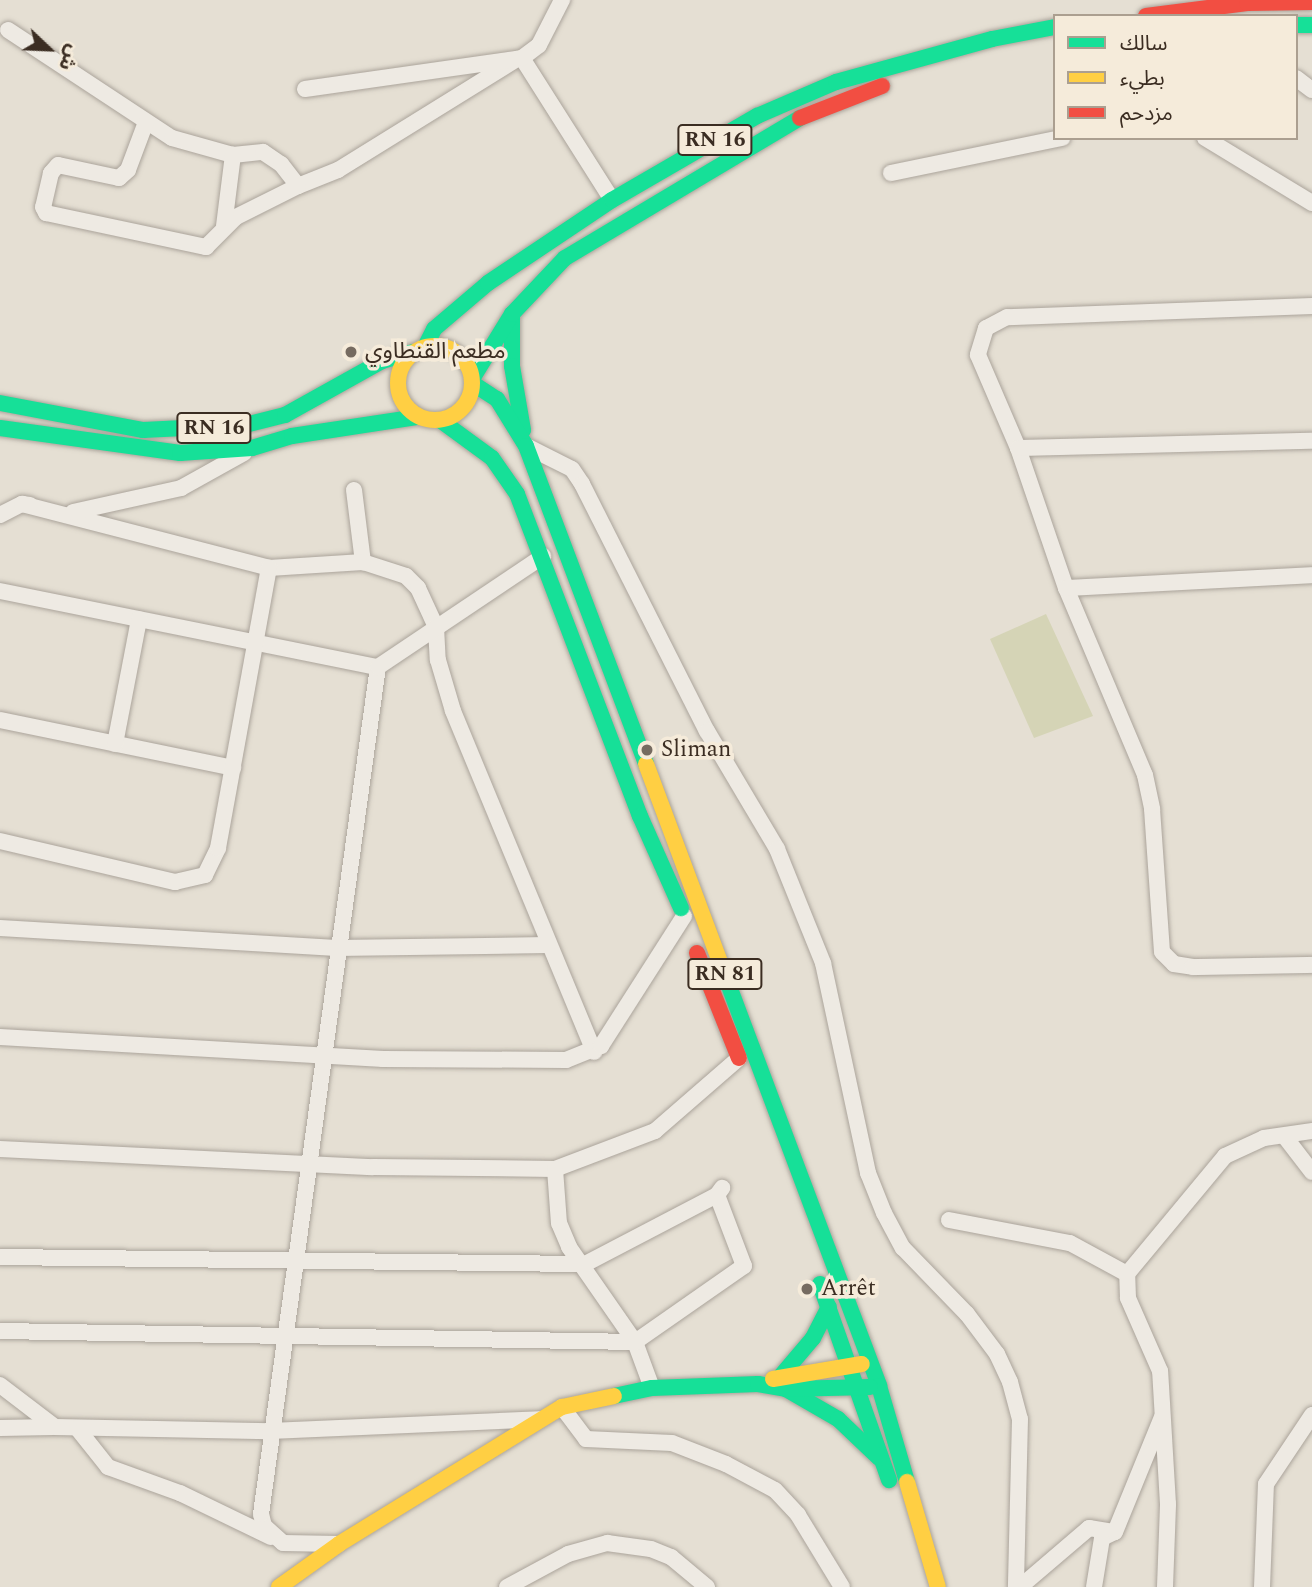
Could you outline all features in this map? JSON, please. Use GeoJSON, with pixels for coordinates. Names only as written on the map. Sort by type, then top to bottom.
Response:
{"type":"FeatureCollection","features":[{"type":"Feature","properties":{"kind":"main road"},"geometry":{"type":"LineString","coordinates":[[1159,14],[1247,1],[1312,2]]}},
{"type":"Feature","properties":{"kind":"main road","name":"RN 16"},"geometry":{"type":"LineString","coordinates":[[0,403],[143,430],[179,432],[263,420],[306,405],[383,361],[419,350],[434,329],[488,283],[612,200],[757,116],[836,82],[992,39],[1053,27]]}},
{"type":"Feature","properties":{"kind":"main road","name":"RN 16"},"geometry":{"type":"LineString","coordinates":[[472,381],[512,314],[565,258],[748,145],[867,91],[982,60]]}},
{"type":"Feature","properties":{"kind":"main road"},"geometry":{"type":"LineString","coordinates":[[512,314],[513,375],[526,446]]}},
{"type":"Feature","properties":{"kind":"main road"},"geometry":{"type":"LineString","coordinates":[[419,350],[456,352],[472,381],[463,408],[440,420],[417,417],[401,400],[398,389],[401,367],[419,350]]}},
{"type":"Feature","properties":{"kind":"main road","name":"RN 81"},"geometry":{"type":"LineString","coordinates":[[472,381],[497,400],[526,446],[871,1363],[938,1587]]}},
{"type":"Feature","properties":{"kind":"main road","name":"RN 16"},"geometry":{"type":"LineString","coordinates":[[0,428],[153,453],[251,447],[292,436],[417,417]]}},
{"type":"Feature","properties":{"kind":"main road","name":"RN 81"},"geometry":{"type":"LineString","coordinates":[[440,420],[506,474],[543,556],[640,816],[684,916],[740,1058],[766,1137]]}},
{"type":"Feature","properties":{"kind":"main road"},"geometry":{"type":"LineString","coordinates":[[814,1268],[884,1463],[921,1587]]}},
{"type":"Feature","properties":{"kind":"main road"},"geometry":{"type":"LineString","coordinates":[[783,1383],[813,1338],[829,1307]]}},
{"type":"Feature","properties":{"kind":"main road"},"geometry":{"type":"LineString","coordinates":[[783,1383],[871,1363]]}},
{"type":"Feature","properties":{"kind":"main road"},"geometry":{"type":"LineString","coordinates":[[783,1383],[838,1419],[884,1463]]}},
{"type":"Feature","properties":{"kind":"main road"},"geometry":{"type":"LineString","coordinates":[[279,1587],[339,1544],[562,1407],[652,1388],[783,1383],[858,1389],[879,1386]]}},
{"type":"Feature","properties":{"kind":"street"},"geometry":{"type":"LineString","coordinates":[[146,122],[128,170],[119,178],[58,165],[51,173],[43,207],[46,213],[206,247],[224,226],[298,186],[338,170],[539,45],[562,0]]}},
{"type":"Feature","properties":{"kind":"street"},"geometry":{"type":"LineString","coordinates":[[9,30],[172,138],[233,155],[263,152],[281,164],[298,186]]}},
{"type":"Feature","properties":{"kind":"street"},"geometry":{"type":"LineString","coordinates":[[305,89],[520,58]]}},
{"type":"Feature","properties":{"kind":"street"},"geometry":{"type":"LineString","coordinates":[[520,58],[612,200]]}},
{"type":"Feature","properties":{"kind":"street"},"geometry":{"type":"LineString","coordinates":[[891,173],[1053,140]]}},
{"type":"Feature","properties":{"kind":"street"},"geometry":{"type":"LineString","coordinates":[[1208,140],[1312,203]]}},
{"type":"Feature","properties":{"kind":"street"},"geometry":{"type":"LineString","coordinates":[[224,226],[233,155]]}},
{"type":"Feature","properties":{"kind":"street"},"geometry":{"type":"LineString","coordinates":[[1312,306],[994,321],[979,340],[978,355],[1018,449],[1066,588],[1145,775],[1152,809],[1159,940],[1167,959],[1193,967],[1312,965]]}},
{"type":"Feature","properties":{"kind":"street"},"geometry":{"type":"LineString","coordinates":[[0,515],[22,504],[82,513],[181,488],[251,447],[263,420]]}},
{"type":"Feature","properties":{"kind":"street"},"geometry":{"type":"LineString","coordinates":[[1018,449],[1312,441]]}},
{"type":"Feature","properties":{"kind":"street"},"geometry":{"type":"LineString","coordinates":[[526,446],[572,470],[582,484],[701,719],[777,849],[822,964],[868,1173],[884,1213],[903,1248],[997,1354],[1010,1382],[1020,1419],[1018,1587]]}},
{"type":"Feature","properties":{"kind":"street"},"geometry":{"type":"LineString","coordinates":[[354,490],[363,562]]}},
{"type":"Feature","properties":{"kind":"street"},"geometry":{"type":"LineString","coordinates":[[22,504],[269,568],[363,562],[406,576],[418,588],[436,627],[438,660],[453,710],[594,1052]]}},
{"type":"Feature","properties":{"kind":"street"},"geometry":{"type":"LineString","coordinates":[[0,591],[378,667],[543,556]]}},
{"type":"Feature","properties":{"kind":"street"},"geometry":{"type":"LineString","coordinates":[[0,841],[175,882],[197,880],[213,864],[258,643],[269,568]]}},
{"type":"Feature","properties":{"kind":"street"},"geometry":{"type":"LineString","coordinates":[[1066,588],[1312,575]]}},
{"type":"Feature","properties":{"kind":"street"},"geometry":{"type":"LineString","coordinates":[[115,744],[139,619]]}},
{"type":"Feature","properties":{"kind":"street"},"geometry":{"type":"LineString","coordinates":[[283,1543],[264,1526],[261,1514],[270,1431],[336,948],[378,667]]}},
{"type":"Feature","properties":{"kind":"street"},"geometry":{"type":"LineString","coordinates":[[0,720],[233,768]]}},
{"type":"Feature","properties":{"kind":"street"},"geometry":{"type":"LineString","coordinates":[[0,1037],[322,1055],[566,1060],[594,1052],[684,916]]}},
{"type":"Feature","properties":{"kind":"street"},"geometry":{"type":"LineString","coordinates":[[0,928],[336,948],[548,945]]}},
{"type":"Feature","properties":{"kind":"street"},"geometry":{"type":"LineString","coordinates":[[0,1149],[307,1161],[373,1167],[555,1169],[655,1131],[740,1058]]}},
{"type":"Feature","properties":{"kind":"street"},"geometry":{"type":"LineString","coordinates":[[1165,1587],[1165,1412],[1160,1371],[1129,1298],[1127,1274],[1225,1156],[1244,1144],[1312,1131]]}},
{"type":"Feature","properties":{"kind":"street"},"geometry":{"type":"LineString","coordinates":[[1285,1137],[1312,1172]]}},
{"type":"Feature","properties":{"kind":"street"},"geometry":{"type":"LineString","coordinates":[[555,1169],[559,1223],[569,1247],[585,1264],[635,1342],[652,1388]]}},
{"type":"Feature","properties":{"kind":"street"},"geometry":{"type":"LineString","coordinates":[[0,1257],[585,1264],[720,1191],[744,1266],[635,1342],[284,1332],[0,1331]]}},
{"type":"Feature","properties":{"kind":"street"},"geometry":{"type":"LineString","coordinates":[[950,1220],[1070,1243],[1127,1274]]}},
{"type":"Feature","properties":{"kind":"street"},"geometry":{"type":"LineString","coordinates":[[0,1385],[55,1427]]}},
{"type":"Feature","properties":{"kind":"street"},"geometry":{"type":"LineString","coordinates":[[562,1407],[586,1439],[672,1443],[726,1464],[775,1490],[798,1515],[842,1587]]}},
{"type":"Feature","properties":{"kind":"street"},"geometry":{"type":"LineString","coordinates":[[1094,1587],[1102,1538],[1115,1532],[1165,1412]]}},
{"type":"Feature","properties":{"kind":"street"},"geometry":{"type":"LineString","coordinates":[[1262,1587],[1266,1485],[1312,1415]]}},
{"type":"Feature","properties":{"kind":"street"},"geometry":{"type":"LineString","coordinates":[[0,1428],[270,1431],[540,1419]]}},
{"type":"Feature","properties":{"kind":"street"},"geometry":{"type":"LineString","coordinates":[[77,1428],[108,1467],[180,1493],[283,1543],[339,1544]]}},
{"type":"Feature","properties":{"kind":"street"},"geometry":{"type":"LineString","coordinates":[[1018,1587],[1080,1533],[1100,1527],[1115,1532]]}},
{"type":"Feature","properties":{"kind":"street"},"geometry":{"type":"LineString","coordinates":[[507,1587],[568,1554],[607,1543],[651,1549],[671,1557],[707,1587]]}},
{"type":"Feature","properties":{"kind":"green space"},"geometry":{"type":"Polygon","coordinates":[[[1046,614],[1093,716],[1034,738],[990,639],[1046,614]]]}},
{"type":"Feature","properties":{"kind":"traffic: fast"},"geometry":{"type":"LineString","coordinates":[[1298,25],[1312,25]]}},
{"type":"Feature","properties":{"kind":"traffic: fast"},"geometry":{"type":"LineString","coordinates":[[425,347],[434,329],[488,283],[612,200],[757,116],[836,82],[992,39],[1053,27]]}},
{"type":"Feature","properties":{"kind":"traffic: fast"},"geometry":{"type":"LineString","coordinates":[[472,379],[512,314],[565,258],[800,118]]}},
{"type":"Feature","properties":{"kind":"traffic: fast"},"geometry":{"type":"LineString","coordinates":[[512,314],[512,366],[523,430]]}},
{"type":"Feature","properties":{"kind":"traffic: fast"},"geometry":{"type":"LineString","coordinates":[[0,403],[143,430],[245,425],[285,415],[382,361],[414,352]]}},
{"type":"Feature","properties":{"kind":"traffic: fast"},"geometry":{"type":"LineString","coordinates":[[472,383],[497,399],[526,446],[646,764]]}},
{"type":"Feature","properties":{"kind":"traffic: fast"},"geometry":{"type":"LineString","coordinates":[[0,428],[180,453],[252,448],[292,436],[417,417]]}},
{"type":"Feature","properties":{"kind":"traffic: fast"},"geometry":{"type":"LineString","coordinates":[[440,420],[492,458],[517,494],[640,816],[681,908]]}},
{"type":"Feature","properties":{"kind":"traffic: fast"},"geometry":{"type":"LineString","coordinates":[[723,970],[879,1386],[907,1482]]}},
{"type":"Feature","properties":{"kind":"traffic: fast"},"geometry":{"type":"LineString","coordinates":[[820,1284],[889,1480]]}},
{"type":"Feature","properties":{"kind":"traffic: fast"},"geometry":{"type":"LineString","coordinates":[[780,1377],[813,1338],[829,1307]]}},
{"type":"Feature","properties":{"kind":"traffic: fast"},"geometry":{"type":"LineString","coordinates":[[614,1396],[652,1388],[758,1384],[786,1389],[870,1387]]}},
{"type":"Feature","properties":{"kind":"traffic: fast"},"geometry":{"type":"LineString","coordinates":[[786,1389],[838,1419],[879,1458]]}},
{"type":"Feature","properties":{"kind":"traffic: slow"},"geometry":{"type":"LineString","coordinates":[[435,346],[456,352],[466,362],[472,383],[466,404],[456,414],[435,420],[414,414],[404,404],[398,383],[404,362],[414,352],[435,346]]}},
{"type":"Feature","properties":{"kind":"traffic: slow"},"geometry":{"type":"LineString","coordinates":[[646,764],[723,970]]}},
{"type":"Feature","properties":{"kind":"traffic: slow"},"geometry":{"type":"LineString","coordinates":[[773,1379],[862,1364]]}},
{"type":"Feature","properties":{"kind":"traffic: slow"},"geometry":{"type":"LineString","coordinates":[[279,1587],[339,1544],[562,1407],[614,1396]]}},
{"type":"Feature","properties":{"kind":"traffic: slow"},"geometry":{"type":"LineString","coordinates":[[907,1482],[938,1587]]}},
{"type":"Feature","properties":{"kind":"traffic: jam"},"geometry":{"type":"LineString","coordinates":[[1162,14],[1247,3],[1312,2]]}},
{"type":"Feature","properties":{"kind":"traffic: jam"},"geometry":{"type":"LineString","coordinates":[[800,118],[882,86]]}},
{"type":"Feature","properties":{"kind":"traffic: jam"},"geometry":{"type":"LineString","coordinates":[[697,953],[739,1058]]}},
{"type":"Feature","properties":{"kind":"place","name":"مطعم القنطاوي"},"geometry":{"type":"Point","coordinates":[351,352]}},
{"type":"Feature","properties":{"kind":"place","name":"Sliman"},"geometry":{"type":"Point","coordinates":[647,750]}},
{"type":"Feature","properties":{"kind":"place","name":"Arrêt"},"geometry":{"type":"Point","coordinates":[807,1289]}}]}
